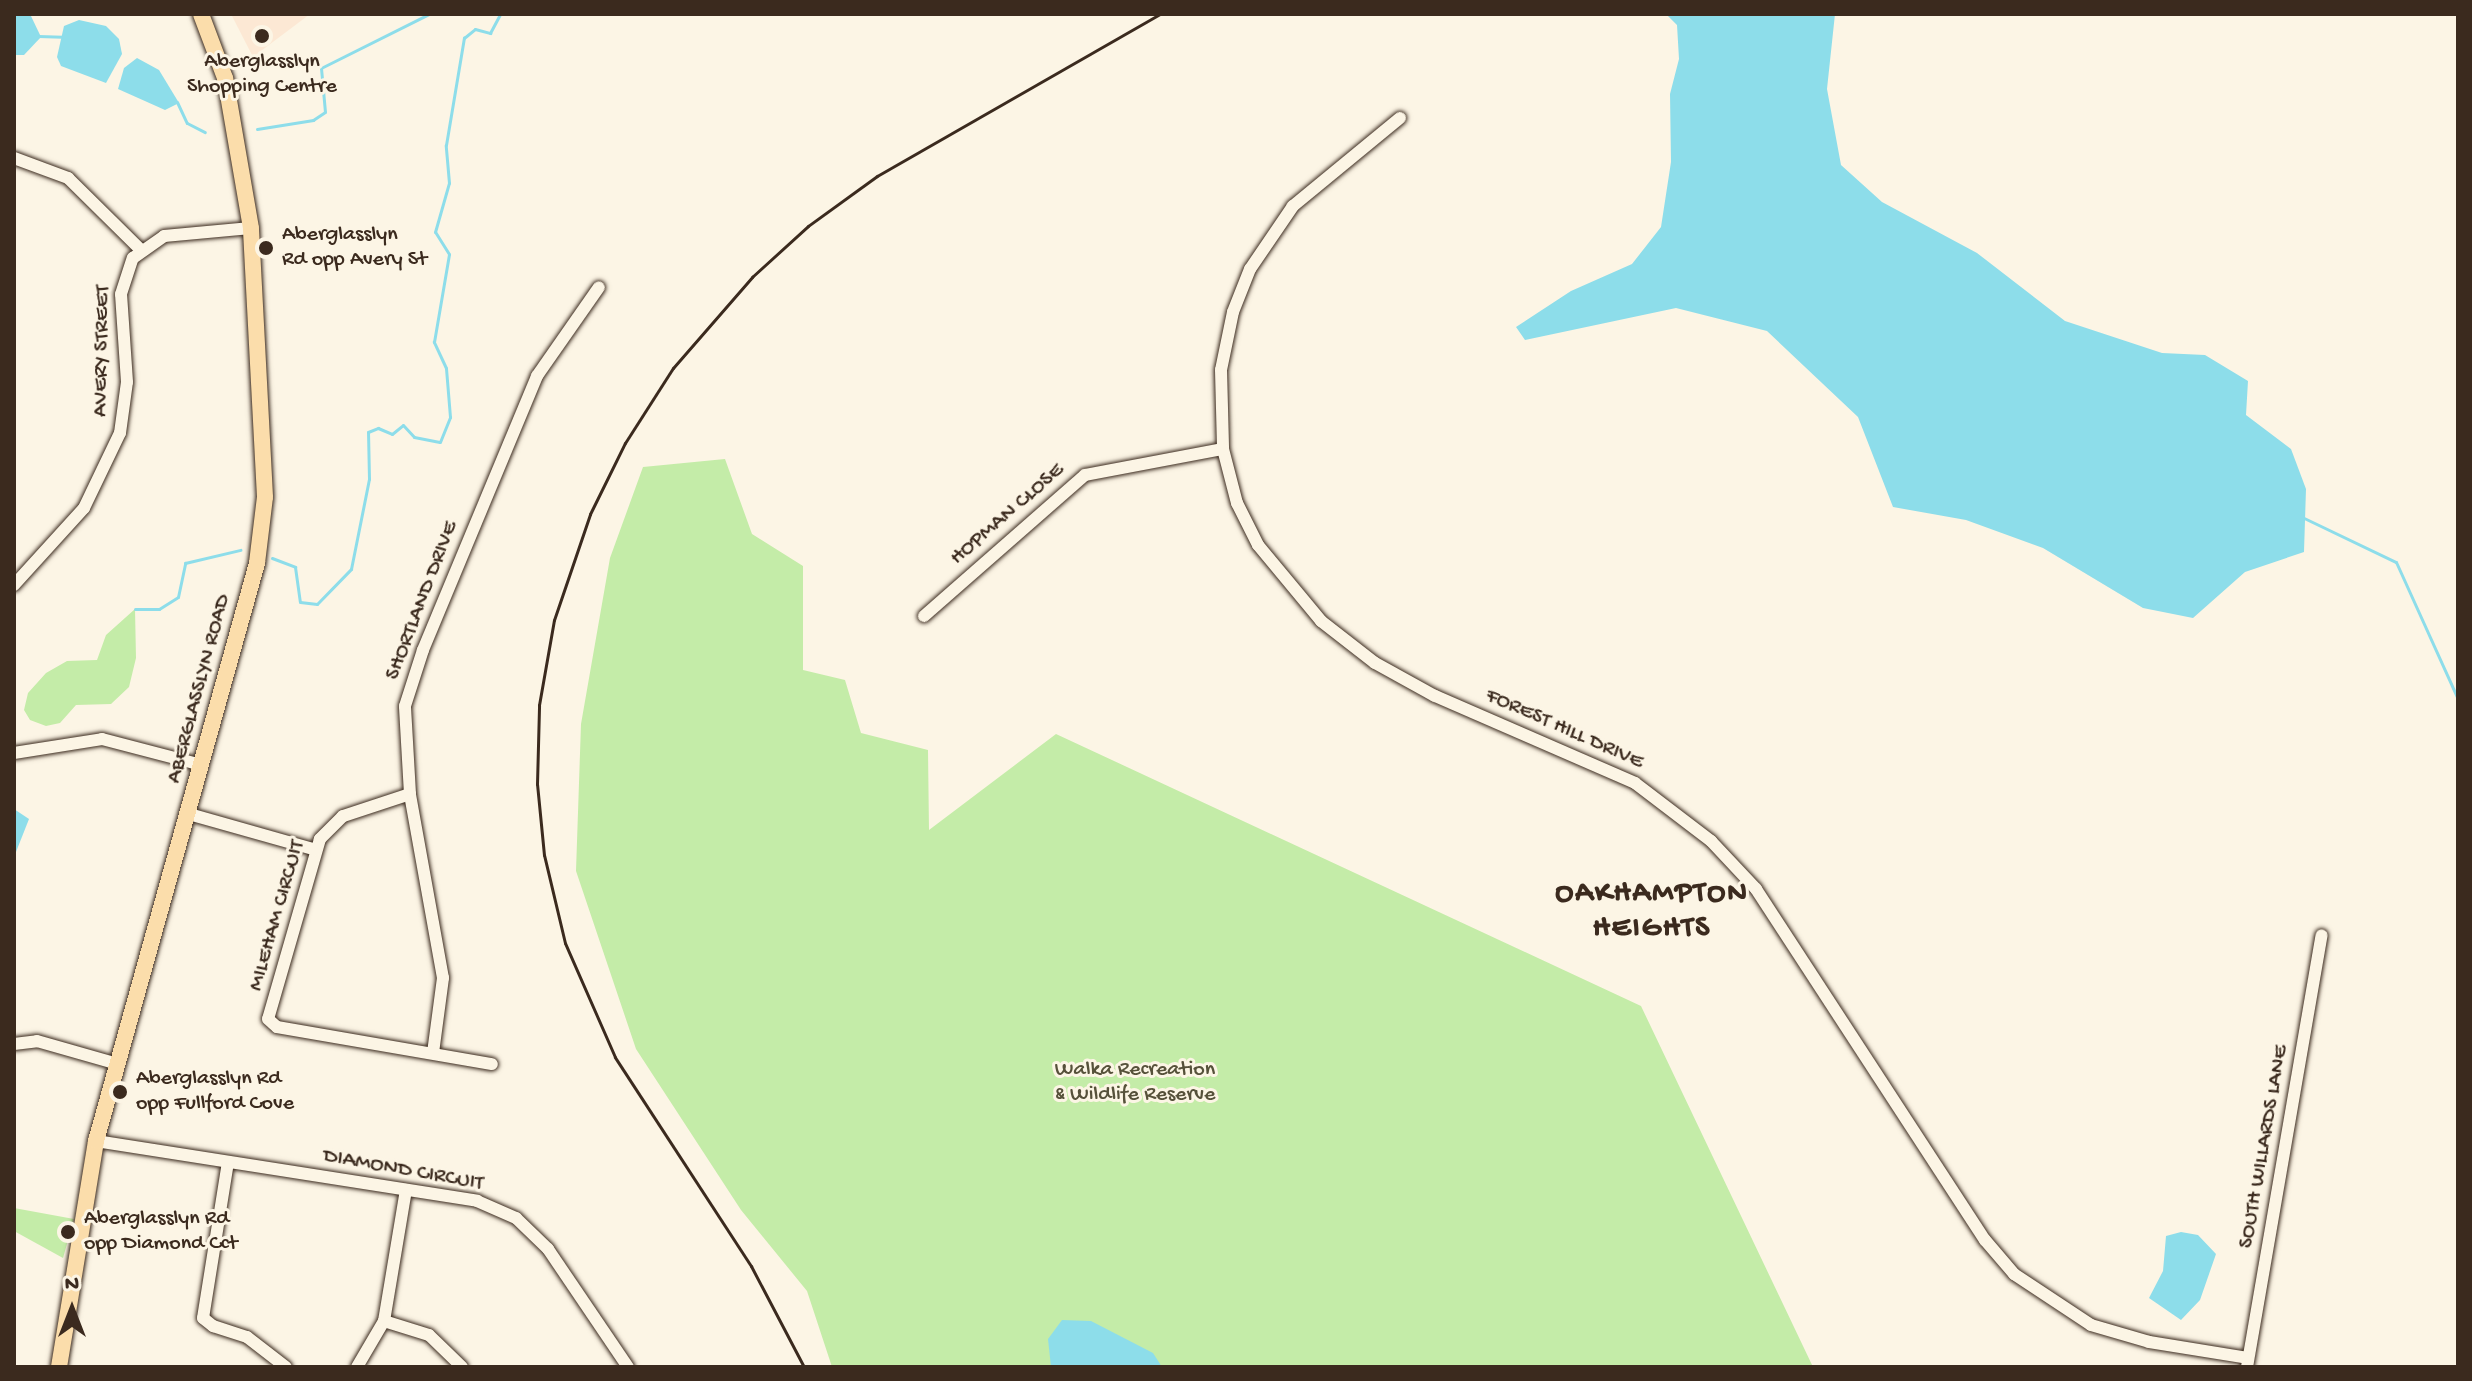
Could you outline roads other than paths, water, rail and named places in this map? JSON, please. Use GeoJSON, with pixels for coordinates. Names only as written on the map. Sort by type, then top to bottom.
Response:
{"type":"FeatureCollection","features":[{"type":"Feature","properties":{"kind":"main road","name":"ABERGLASSLYN ROAD"},"geometry":{"type":"LineString","coordinates":[[59,1367],[96,1141],[257,563],[265,497],[251,228],[225,78],[201,14]]}},
{"type":"Feature","properties":{"kind":"street","name":"FOREST HILL DRIVE"},"geometry":{"type":"LineString","coordinates":[[1400,118],[1293,206],[1250,269],[1225,342],[1219,407],[1223,449],[1237,503],[1258,545],[1321,621],[1375,663],[1435,696],[1635,783],[1687,819],[1727,857],[1756,889],[1985,1240],[2014,1274],[2091,1325],[2149,1342],[2247,1362]]}},
{"type":"Feature","properties":{"kind":"street"},"geometry":{"type":"LineString","coordinates":[[14,158],[68,178],[140,249],[172,235],[251,228]]}},
{"type":"Feature","properties":{"kind":"street","name":"AVERY STREET"},"geometry":{"type":"LineString","coordinates":[[14,585],[84,508],[120,433],[127,382],[121,294],[126,270],[140,249]]}},
{"type":"Feature","properties":{"kind":"street","name":"SHORTLAND DRIVE"},"geometry":{"type":"LineString","coordinates":[[433,1053],[443,978],[410,794],[404,731],[411,680],[537,376],[599,287]]}},
{"type":"Feature","properties":{"kind":"street","name":"HOPMAN CLOSE"},"geometry":{"type":"LineString","coordinates":[[924,616],[1085,475],[1223,449]]}},
{"type":"Feature","properties":{"kind":"street"},"geometry":{"type":"LineString","coordinates":[[14,753],[102,739],[202,765]]}},
{"type":"Feature","properties":{"kind":"street","name":"MILEHAM CIRCUIT"},"geometry":{"type":"LineString","coordinates":[[410,794],[343,816],[326,831],[316,850],[268,1019],[280,1028],[492,1064]]}},
{"type":"Feature","properties":{"kind":"street"},"geometry":{"type":"LineString","coordinates":[[189,814],[316,850]]}},
{"type":"Feature","properties":{"kind":"street","name":"SOUTH WILLARDS LANE"},"geometry":{"type":"LineString","coordinates":[[2247,1362],[2322,935]]}},
{"type":"Feature","properties":{"kind":"street"},"geometry":{"type":"LineString","coordinates":[[14,1044],[37,1041],[118,1064]]}},
{"type":"Feature","properties":{"kind":"street","name":"DIAMOND CIRCUIT"},"geometry":{"type":"LineString","coordinates":[[96,1141],[477,1201],[516,1218],[565,1268],[628,1367]]}},
{"type":"Feature","properties":{"kind":"street"},"geometry":{"type":"LineString","coordinates":[[228,1162],[203,1318],[213,1326],[247,1337],[286,1367]]}},
{"type":"Feature","properties":{"kind":"street"},"geometry":{"type":"LineString","coordinates":[[357,1367],[384,1321],[406,1190]]}},
{"type":"Feature","properties":{"kind":"street"},"geometry":{"type":"LineString","coordinates":[[384,1321],[429,1335],[462,1367]]}},
{"type":"Feature","properties":{"kind":"water"},"geometry":{"type":"Polygon","coordinates":[[[14,14],[30,14],[41,37],[24,55],[14,55],[14,14]]]}},
{"type":"Feature","properties":{"kind":"water"},"geometry":{"type":"Polygon","coordinates":[[[1666,14],[1835,14],[1827,89],[1841,165],[1882,202],[1977,253],[2065,321],[2162,353],[2205,355],[2248,381],[2246,415],[2291,449],[2306,489],[2304,552],[2245,572],[2193,618],[2143,608],[2043,548],[1966,520],[1893,507],[1858,417],[1767,331],[1676,308],[1525,340],[1516,327],[1571,291],[1632,264],[1661,227],[1671,162],[1670,94],[1679,59],[1677,25],[1666,14]]]}},
{"type":"Feature","properties":{"kind":"water"},"geometry":{"type":"Polygon","coordinates":[[[79,20],[106,26],[119,39],[122,54],[106,83],[61,66],[57,57],[64,26],[79,20]]]}},
{"type":"Feature","properties":{"kind":"water"},"geometry":{"type":"Polygon","coordinates":[[[137,58],[159,70],[179,103],[165,110],[118,89],[124,68],[137,58]]]}},
{"type":"Feature","properties":{"kind":"water"},"geometry":{"type":"Polygon","coordinates":[[[14,809],[29,819],[14,857],[14,809]]]}},
{"type":"Feature","properties":{"kind":"water"},"geometry":{"type":"Polygon","coordinates":[[[2181,1232],[2198,1235],[2216,1254],[2200,1300],[2181,1320],[2149,1298],[2163,1271],[2166,1236],[2181,1232]]]}},
{"type":"Feature","properties":{"kind":"water"},"geometry":{"type":"Polygon","coordinates":[[[1062,1320],[1091,1321],[1153,1353],[1162,1367],[1051,1367],[1048,1339],[1062,1320]]]}},
{"type":"Feature","properties":{"kind":"waterway"},"geometry":{"type":"LineString","coordinates":[[257,129],[313,120],[325,112],[321,68],[429,14]]}},
{"type":"Feature","properties":{"kind":"waterway"},"geometry":{"type":"LineString","coordinates":[[272,558],[295,567],[300,602],[317,604],[351,569],[369,479],[368,432],[378,428],[392,434],[403,425],[414,437],[440,442],[450,417],[446,368],[434,342],[449,254],[435,232],[449,183],[446,145],[464,38],[475,29],[490,33],[500,14]]}},
{"type":"Feature","properties":{"kind":"waterway"},"geometry":{"type":"LineString","coordinates":[[38,36],[62,37]]}},
{"type":"Feature","properties":{"kind":"waterway"},"geometry":{"type":"LineString","coordinates":[[177,102],[187,123],[205,132]]}},
{"type":"Feature","properties":{"kind":"waterway"},"geometry":{"type":"LineString","coordinates":[[2304,518],[2396,562],[2458,699]]}},
{"type":"Feature","properties":{"kind":"waterway"},"geometry":{"type":"LineString","coordinates":[[135,609],[159,609],[178,597],[185,563],[240,550]]}},
{"type":"Feature","properties":{"kind":"railway"},"geometry":{"type":"LineString","coordinates":[[804,1367],[751,1266],[615,1057],[565,943],[544,855],[537,784],[539,705],[554,620],[590,514],[625,443],[673,368],[752,277],[808,226],[877,176],[1160,14]]}},
{"type":"Feature","properties":{"kind":"place","name":"Aberglasslyn Shopping Centre"},"geometry":{"type":"Point","coordinates":[262,36]}},
{"type":"Feature","properties":{"kind":"place","name":"Aberglasslyn Rd opp Avery St"},"geometry":{"type":"Point","coordinates":[266,248]}},
{"type":"Feature","properties":{"kind":"place","name":"Aberglasslyn Rd opp Fullford Cove"},"geometry":{"type":"Point","coordinates":[120,1092]}},
{"type":"Feature","properties":{"kind":"place","name":"Aberglasslyn Rd opp Diamond Cct"},"geometry":{"type":"Point","coordinates":[68,1232]}},
{"type":"Feature","properties":{"kind":"district","name":"OAKHAMPTON HEIGHTS"},"geometry":{"type":"Point","coordinates":[1652,912]}},
{"type":"Feature","properties":{"kind":"park label","name":"Walka Recreation & Wildlife Reserve"},"geometry":{"type":"Point","coordinates":[1135,1082]}}]}
